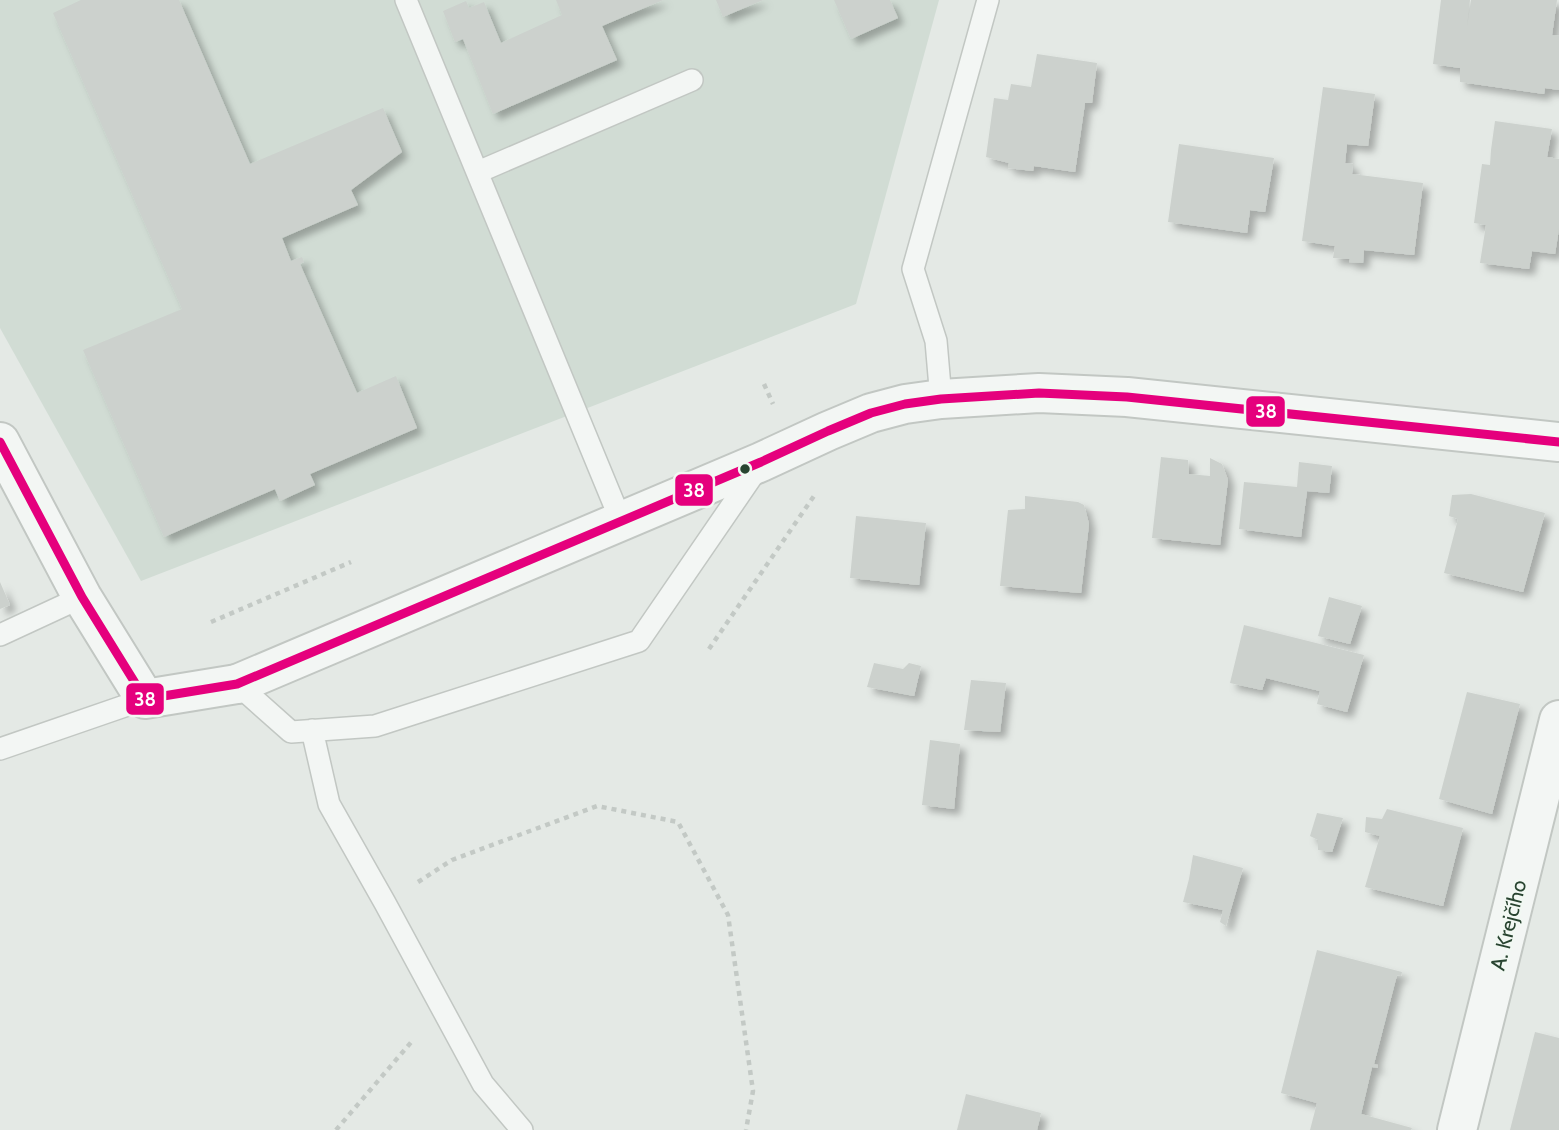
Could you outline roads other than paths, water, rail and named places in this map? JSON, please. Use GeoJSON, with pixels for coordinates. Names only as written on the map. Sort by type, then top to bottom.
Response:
{"type":"FeatureCollection","features":[{"type":"Feature","properties":{"kind":"street"},"geometry":{"type":"LineString","coordinates":[[0,442],[82,597],[145,699],[237,684],[761,462],[828,430],[871,413],[905,404],[1039,393],[1127,397],[1559,442]]}},
{"type":"Feature","properties":{"kind":"street","name":"A. Krejčího"},"geometry":{"type":"LineString","coordinates":[[1457,1130],[1559,720]]}},
{"type":"Feature","properties":{"kind":"lane"},"geometry":{"type":"LineString","coordinates":[[406,0],[621,521]]}},
{"type":"Feature","properties":{"kind":"lane"},"geometry":{"type":"LineString","coordinates":[[941,399],[936,341],[913,269],[988,0]]}},
{"type":"Feature","properties":{"kind":"lane"},"geometry":{"type":"LineString","coordinates":[[478,172],[692,80]]}},
{"type":"Feature","properties":{"kind":"lane"},"geometry":{"type":"LineString","coordinates":[[237,684],[291,732],[375,726],[639,641],[761,462]]}},
{"type":"Feature","properties":{"kind":"lane"},"geometry":{"type":"LineString","coordinates":[[0,635],[82,597]]}},
{"type":"Feature","properties":{"kind":"lane"},"geometry":{"type":"LineString","coordinates":[[0,750],[145,699]]}},
{"type":"Feature","properties":{"kind":"lane"},"geometry":{"type":"LineString","coordinates":[[312,730],[329,804],[483,1084],[522,1130]]}}]}
